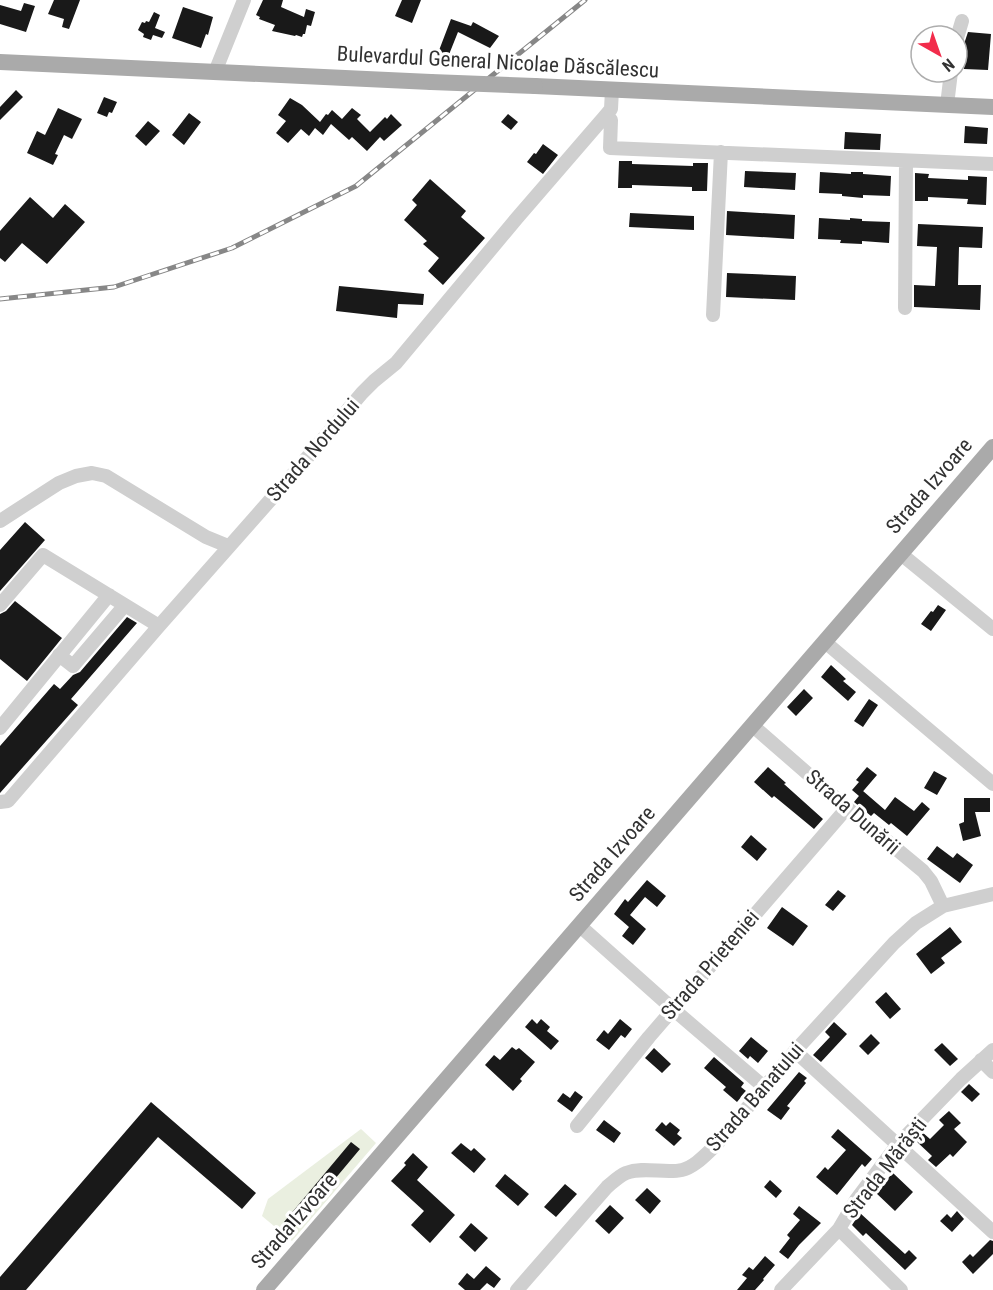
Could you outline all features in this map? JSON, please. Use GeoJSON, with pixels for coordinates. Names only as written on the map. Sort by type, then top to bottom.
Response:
{"type":"FeatureCollection","features":[{"type":"Feature","properties":{"kind":"main road","name":"Bulevardul General Nicolae Dăscălescu"},"geometry":{"type":"LineString","coordinates":[[0,62],[993,107]]}},
{"type":"Feature","properties":{"kind":"main road","name":"Strada Izvoare"},"geometry":{"type":"LineString","coordinates":[[264,1290],[993,447]]}},
{"type":"Feature","properties":{"kind":"street"},"geometry":{"type":"LineString","coordinates":[[215,72],[244,0]]}},
{"type":"Feature","properties":{"kind":"street"},"geometry":{"type":"LineString","coordinates":[[947,105],[950,84]]}},
{"type":"Feature","properties":{"kind":"street","name":"Strada Nordului"},"geometry":{"type":"LineString","coordinates":[[0,802],[8,801],[362,393],[396,363],[606,116],[611,109],[612,90]]}},
{"type":"Feature","properties":{"kind":"street"},"geometry":{"type":"LineString","coordinates":[[606,116],[611,120],[610,148],[993,164]]}},
{"type":"Feature","properties":{"kind":"street"},"geometry":{"type":"LineString","coordinates":[[713,315],[722,152]]}},
{"type":"Feature","properties":{"kind":"street"},"geometry":{"type":"LineString","coordinates":[[905,308],[906,161]]}},
{"type":"Feature","properties":{"kind":"street"},"geometry":{"type":"LineString","coordinates":[[0,521],[59,483],[92,473],[106,476],[206,537],[228,546]]}},
{"type":"Feature","properties":{"kind":"street"},"geometry":{"type":"LineString","coordinates":[[901,554],[993,629]]}},
{"type":"Feature","properties":{"kind":"street"},"geometry":{"type":"LineString","coordinates":[[0,605],[43,555],[159,626]]}},
{"type":"Feature","properties":{"kind":"street"},"geometry":{"type":"LineString","coordinates":[[2,722],[109,595]]}},
{"type":"Feature","properties":{"kind":"street"},"geometry":{"type":"LineString","coordinates":[[59,655],[74,666],[125,605]]}},
{"type":"Feature","properties":{"kind":"street"},"geometry":{"type":"LineString","coordinates":[[825,642],[993,784]]}},
{"type":"Feature","properties":{"kind":"street","name":"Strada Dunării"},"geometry":{"type":"LineString","coordinates":[[753,726],[923,872],[932,881],[943,906]]}},
{"type":"Feature","properties":{"kind":"street","name":"Strada Prieteniei"},"geometry":{"type":"LineString","coordinates":[[577,1125],[847,808]]}},
{"type":"Feature","properties":{"kind":"street","name":"Strada Banatului"},"geometry":{"type":"LineString","coordinates":[[517,1290],[617,1178],[626,1173],[639,1171],[684,1170],[696,1163],[716,1145],[795,1051],[894,943],[916,923],[943,906],[993,894]]}},
{"type":"Feature","properties":{"kind":"street"},"geometry":{"type":"LineString","coordinates":[[580,926],[673,1010],[764,1087]]}},
{"type":"Feature","properties":{"kind":"street","name":"Strada Mărăști"},"geometry":{"type":"LineString","coordinates":[[781,1290],[838,1229],[856,1200],[920,1119],[993,1050]]}},
{"type":"Feature","properties":{"kind":"street"},"geometry":{"type":"LineString","coordinates":[[795,1051],[993,1232]]}},
{"type":"Feature","properties":{"kind":"street"},"geometry":{"type":"LineString","coordinates":[[981,1060],[993,1072]]}},
{"type":"Feature","properties":{"kind":"street"},"geometry":{"type":"LineString","coordinates":[[838,1229],[901,1290]]}},
{"type":"Feature","properties":{"kind":"shaded area"},"geometry":{"type":"Polygon","coordinates":[[[361,1129],[376,1143],[292,1241],[262,1216],[268,1199],[361,1129]],[[300,1204],[284,1222],[293,1229],[308,1210],[300,1204]]]}},
{"type":"Feature","properties":{"kind":"building"},"geometry":{"type":"Polygon","coordinates":[[[54,0],[80,0],[69,29],[62,27],[64,19],[48,14],[54,0]]]}},
{"type":"Feature","properties":{"kind":"building"},"geometry":{"type":"Polygon","coordinates":[[[263,0],[283,0],[281,7],[304,17],[306,9],[315,12],[311,26],[307,25],[302,37],[272,31],[275,25],[259,19],[260,17],[256,15],[263,0]]]}},
{"type":"Feature","properties":{"kind":"building"},"geometry":{"type":"Polygon","coordinates":[[[402,0],[421,0],[412,23],[395,16],[402,0]]]}},
{"type":"Feature","properties":{"kind":"building"},"geometry":{"type":"Polygon","coordinates":[[[24,3],[35,6],[26,32],[0,24],[0,5],[21,11],[24,3]]]}},
{"type":"Feature","properties":{"kind":"building"},"geometry":{"type":"Polygon","coordinates":[[[183,7],[213,17],[208,35],[206,34],[201,48],[172,38],[183,7]]]}},
{"type":"Feature","properties":{"kind":"building"},"geometry":{"type":"Polygon","coordinates":[[[154,12],[160,15],[155,28],[165,32],[162,38],[153,35],[151,40],[143,37],[144,34],[138,30],[142,22],[149,22],[154,12]]]}},
{"type":"Feature","properties":{"kind":"building"},"geometry":{"type":"Polygon","coordinates":[[[451,19],[471,26],[473,22],[499,36],[490,48],[458,32],[448,57],[438,53],[451,19]]]}},
{"type":"Feature","properties":{"kind":"building"},"geometry":{"type":"Polygon","coordinates":[[[969,32],[991,34],[988,70],[969,69],[969,32]]]}},
{"type":"Feature","properties":{"kind":"building"},"geometry":{"type":"Polygon","coordinates":[[[16,90],[23,97],[0,120],[0,107],[16,90]]]}},
{"type":"Feature","properties":{"kind":"building"},"geometry":{"type":"Polygon","coordinates":[[[104,97],[117,102],[112,113],[109,112],[107,117],[97,113],[104,97]]]}},
{"type":"Feature","properties":{"kind":"building"},"geometry":{"type":"Polygon","coordinates":[[[290,98],[302,105],[320,122],[332,110],[342,119],[352,108],[361,115],[357,119],[370,132],[391,114],[402,125],[384,141],[380,137],[367,151],[352,137],[349,140],[331,124],[323,135],[315,128],[309,136],[301,129],[288,143],[276,133],[286,121],[278,115],[290,98]]]}},
{"type":"Feature","properties":{"kind":"building"},"geometry":{"type":"Polygon","coordinates":[[[58,108],[82,119],[72,139],[64,135],[55,154],[58,155],[53,165],[27,153],[37,131],[45,135],[58,108]]]}},
{"type":"Feature","properties":{"kind":"building"},"geometry":{"type":"Polygon","coordinates":[[[189,113],[201,122],[184,145],[172,135],[189,113]]]}},
{"type":"Feature","properties":{"kind":"building"},"geometry":{"type":"Polygon","coordinates":[[[508,114],[518,122],[511,130],[501,122],[508,114]]]}},
{"type":"Feature","properties":{"kind":"building"},"geometry":{"type":"Polygon","coordinates":[[[148,121],[160,131],[146,146],[135,136],[148,121]]]}},
{"type":"Feature","properties":{"kind":"building"},"geometry":{"type":"Polygon","coordinates":[[[965,126],[988,128],[987,144],[964,143],[965,126]]]}},
{"type":"Feature","properties":{"kind":"building"},"geometry":{"type":"Polygon","coordinates":[[[845,132],[881,134],[880,150],[844,149],[845,132]]]}},
{"type":"Feature","properties":{"kind":"building"},"geometry":{"type":"Polygon","coordinates":[[[543,144],[558,155],[543,174],[527,162],[543,144]]]}},
{"type":"Feature","properties":{"kind":"building"},"geometry":{"type":"Polygon","coordinates":[[[619,161],[632,161],[632,164],[693,166],[693,163],[708,163],[707,191],[692,191],[692,187],[632,185],[632,188],[618,188],[619,161]]]}},
{"type":"Feature","properties":{"kind":"building"},"geometry":{"type":"Polygon","coordinates":[[[745,171],[796,173],[795,190],[744,187],[745,171]]]}},
{"type":"Feature","properties":{"kind":"building"},"geometry":{"type":"Polygon","coordinates":[[[820,172],[851,174],[851,172],[863,172],[863,174],[891,176],[890,196],[863,195],[863,198],[819,193],[820,172]]]}},
{"type":"Feature","properties":{"kind":"building"},"geometry":{"type":"Polygon","coordinates":[[[915,173],[929,174],[928,178],[968,180],[968,176],[987,177],[986,205],[967,204],[968,199],[928,197],[928,201],[915,201],[915,173]]]}},
{"type":"Feature","properties":{"kind":"building"},"geometry":{"type":"Polygon","coordinates":[[[430,179],[466,211],[461,217],[485,238],[443,285],[428,271],[439,258],[423,244],[427,241],[404,220],[417,205],[412,200],[430,179]]]}},
{"type":"Feature","properties":{"kind":"building"},"geometry":{"type":"Polygon","coordinates":[[[30,197],[53,218],[65,204],[85,222],[47,264],[22,243],[5,262],[0,258],[0,231],[30,197]]]}},
{"type":"Feature","properties":{"kind":"building"},"geometry":{"type":"Polygon","coordinates":[[[727,211],[795,215],[794,239],[726,235],[727,211]]]}},
{"type":"Feature","properties":{"kind":"building"},"geometry":{"type":"Polygon","coordinates":[[[630,213],[694,216],[694,230],[629,227],[630,213]]]}},
{"type":"Feature","properties":{"kind":"building"},"geometry":{"type":"Polygon","coordinates":[[[819,218],[890,222],[889,243],[862,241],[862,244],[840,243],[841,240],[818,239],[819,218]]]}},
{"type":"Feature","properties":{"kind":"building"},"geometry":{"type":"Polygon","coordinates":[[[918,224],[983,227],[982,248],[959,247],[958,285],[981,285],[980,310],[914,307],[914,285],[935,286],[937,247],[917,246],[918,224]]]}},
{"type":"Feature","properties":{"kind":"building"},"geometry":{"type":"Polygon","coordinates":[[[727,273],[796,276],[795,300],[726,297],[727,273]]]}},
{"type":"Feature","properties":{"kind":"building"},"geometry":{"type":"Polygon","coordinates":[[[339,286],[424,294],[423,305],[398,304],[397,318],[336,311],[339,286]]]}},
{"type":"Feature","properties":{"kind":"building"},"geometry":{"type":"Polygon","coordinates":[[[25,522],[45,540],[0,591],[0,550],[25,522]]]}},
{"type":"Feature","properties":{"kind":"building"},"geometry":{"type":"Polygon","coordinates":[[[15,601],[62,638],[27,681],[0,659],[0,614],[15,601]]]}},
{"type":"Feature","properties":{"kind":"building"},"geometry":{"type":"Polygon","coordinates":[[[938,605],[946,610],[931,631],[921,624],[938,605]]]}},
{"type":"Feature","properties":{"kind":"building"},"geometry":{"type":"Polygon","coordinates":[[[127,617],[137,623],[71,699],[78,705],[0,793],[0,746],[54,684],[60,689],[73,675],[80,672],[127,617]]]}},
{"type":"Feature","properties":{"kind":"building"},"geometry":{"type":"Polygon","coordinates":[[[831,665],[846,679],[843,681],[856,692],[848,701],[821,677],[831,665]]]}},
{"type":"Feature","properties":{"kind":"building"},"geometry":{"type":"Polygon","coordinates":[[[804,689],[813,698],[796,716],[787,707],[804,689]]]}},
{"type":"Feature","properties":{"kind":"building"},"geometry":{"type":"Polygon","coordinates":[[[869,699],[878,705],[863,727],[854,721],[869,699]]]}},
{"type":"Feature","properties":{"kind":"building"},"geometry":{"type":"Polygon","coordinates":[[[768,767],[823,819],[814,829],[754,782],[768,767]]]}},
{"type":"Feature","properties":{"kind":"building"},"geometry":{"type":"Polygon","coordinates":[[[867,767],[877,775],[859,796],[852,790],[859,782],[856,780],[867,767]]]}},
{"type":"Feature","properties":{"kind":"building"},"geometry":{"type":"Polygon","coordinates":[[[934,771],[947,778],[937,795],[924,788],[934,771]]]}},
{"type":"Feature","properties":{"kind":"building"},"geometry":{"type":"Polygon","coordinates":[[[863,791],[885,810],[895,797],[914,811],[922,802],[930,809],[907,836],[874,813],[871,816],[854,802],[863,791]]]}},
{"type":"Feature","properties":{"kind":"building"},"geometry":{"type":"Polygon","coordinates":[[[964,798],[990,798],[990,812],[975,812],[981,836],[963,841],[959,824],[964,822],[964,798]]]}},
{"type":"Feature","properties":{"kind":"building"},"geometry":{"type":"Polygon","coordinates":[[[751,835],[767,849],[757,861],[741,847],[751,835]]]}},
{"type":"Feature","properties":{"kind":"building"},"geometry":{"type":"Polygon","coordinates":[[[937,846],[953,858],[957,853],[973,865],[960,883],[927,859],[937,846]]]}},
{"type":"Feature","properties":{"kind":"building"},"geometry":{"type":"Polygon","coordinates":[[[647,880],[666,896],[657,907],[645,897],[630,915],[646,929],[633,945],[622,936],[629,927],[614,914],[625,899],[628,902],[647,880]]]}},
{"type":"Feature","properties":{"kind":"building"},"geometry":{"type":"Polygon","coordinates":[[[838,890],[846,896],[833,911],[825,905],[838,890]]]}},
{"type":"Feature","properties":{"kind":"building"},"geometry":{"type":"Polygon","coordinates":[[[782,907],[808,926],[793,946],[767,928],[782,907]]]}},
{"type":"Feature","properties":{"kind":"building"},"geometry":{"type":"Polygon","coordinates":[[[950,927],[962,942],[941,958],[945,963],[931,974],[916,954],[950,927]]]}},
{"type":"Feature","properties":{"kind":"building"},"geometry":{"type":"Polygon","coordinates":[[[886,992],[901,1009],[890,1019],[875,1002],[886,992]]]}},
{"type":"Feature","properties":{"kind":"building"},"geometry":{"type":"Polygon","coordinates":[[[532,1019],[537,1024],[541,1019],[550,1027],[547,1031],[559,1041],[551,1050],[525,1027],[532,1019]]]}},
{"type":"Feature","properties":{"kind":"building"},"geometry":{"type":"Polygon","coordinates":[[[620,1019],[632,1029],[625,1038],[621,1035],[609,1050],[596,1040],[604,1030],[608,1034],[620,1019]]]}},
{"type":"Feature","properties":{"kind":"building"},"geometry":{"type":"Polygon","coordinates":[[[834,1022],[847,1034],[821,1062],[813,1055],[830,1037],[825,1032],[834,1022]]]}},
{"type":"Feature","properties":{"kind":"building"},"geometry":{"type":"Polygon","coordinates":[[[871,1034],[880,1043],[868,1055],[859,1046],[871,1034]]]}},
{"type":"Feature","properties":{"kind":"building"},"geometry":{"type":"Polygon","coordinates":[[[751,1037],[768,1051],[758,1063],[750,1056],[748,1059],[739,1051],[751,1037]]]}},
{"type":"Feature","properties":{"kind":"building"},"geometry":{"type":"Polygon","coordinates":[[[942,1043],[958,1059],[950,1066],[934,1050],[942,1043]]]}},
{"type":"Feature","properties":{"kind":"building"},"geometry":{"type":"Polygon","coordinates":[[[512,1047],[516,1050],[519,1048],[535,1062],[513,1091],[485,1065],[494,1055],[500,1060],[512,1047]]]}},
{"type":"Feature","properties":{"kind":"building"},"geometry":{"type":"Polygon","coordinates":[[[654,1048],[671,1064],[662,1073],[645,1058],[654,1048]]]}},
{"type":"Feature","properties":{"kind":"building"},"geometry":{"type":"Polygon","coordinates":[[[714,1057],[744,1083],[741,1087],[746,1091],[737,1102],[723,1090],[726,1087],[704,1068],[714,1057]]]}},
{"type":"Feature","properties":{"kind":"building"},"geometry":{"type":"Polygon","coordinates":[[[799,1072],[807,1078],[804,1081],[806,1083],[787,1106],[790,1108],[781,1120],[767,1110],[799,1072]]]}},
{"type":"Feature","properties":{"kind":"building"},"geometry":{"type":"Polygon","coordinates":[[[969,1084],[980,1094],[972,1102],[961,1092],[969,1084]]]}},
{"type":"Feature","properties":{"kind":"building"},"geometry":{"type":"Polygon","coordinates":[[[575,1091],[583,1097],[572,1112],[557,1101],[563,1093],[570,1098],[575,1091]]]}},
{"type":"Feature","properties":{"kind":"building"},"geometry":{"type":"Polygon","coordinates":[[[151,1102],[256,1193],[242,1209],[158,1137],[26,1290],[0,1290],[0,1277],[151,1102]]]}},
{"type":"Feature","properties":{"kind":"building"},"geometry":{"type":"Polygon","coordinates":[[[949,1111],[961,1123],[954,1129],[967,1142],[953,1157],[950,1154],[936,1167],[928,1160],[932,1156],[915,1140],[922,1132],[930,1139],[944,1125],[939,1120],[949,1111]]]}},
{"type":"Feature","properties":{"kind":"building"},"geometry":{"type":"Polygon","coordinates":[[[604,1120],[621,1133],[614,1143],[596,1130],[604,1120]]]}},
{"type":"Feature","properties":{"kind":"building"},"geometry":{"type":"Polygon","coordinates":[[[662,1122],[666,1126],[670,1122],[680,1130],[677,1134],[682,1138],[674,1146],[655,1130],[662,1122]]]}},
{"type":"Feature","properties":{"kind":"building"},"geometry":{"type":"Polygon","coordinates":[[[838,1129],[872,1159],[865,1167],[862,1164],[837,1195],[816,1177],[825,1167],[828,1170],[846,1150],[831,1137],[838,1129]]]}},
{"type":"Feature","properties":{"kind":"building"},"geometry":{"type":"Polygon","coordinates":[[[351,1142],[360,1149],[293,1229],[284,1222],[351,1142]]]}},
{"type":"Feature","properties":{"kind":"building"},"geometry":{"type":"Polygon","coordinates":[[[461,1143],[471,1151],[474,1148],[486,1159],[474,1173],[451,1153],[461,1143]]]}},
{"type":"Feature","properties":{"kind":"building"},"geometry":{"type":"Polygon","coordinates":[[[413,1153],[428,1167],[417,1180],[455,1215],[430,1243],[411,1225],[424,1211],[391,1181],[406,1165],[404,1163],[413,1153]]]}},
{"type":"Feature","properties":{"kind":"building"},"geometry":{"type":"Polygon","coordinates":[[[893,1173],[913,1192],[895,1211],[875,1192],[893,1173]]]}},
{"type":"Feature","properties":{"kind":"building"},"geometry":{"type":"Polygon","coordinates":[[[505,1174],[529,1194],[518,1206],[495,1186],[505,1174]]]}},
{"type":"Feature","properties":{"kind":"building"},"geometry":{"type":"Polygon","coordinates":[[[770,1180],[782,1191],[776,1198],[764,1187],[770,1180]]]}},
{"type":"Feature","properties":{"kind":"building"},"geometry":{"type":"Polygon","coordinates":[[[565,1184],[577,1194],[556,1217],[544,1207],[565,1184]]]}},
{"type":"Feature","properties":{"kind":"building"},"geometry":{"type":"Polygon","coordinates":[[[647,1188],[661,1201],[650,1214],[635,1200],[647,1188]]]}},
{"type":"Feature","properties":{"kind":"building"},"geometry":{"type":"Polygon","coordinates":[[[610,1205],[624,1218],[609,1234],[595,1221],[610,1205]]]}},
{"type":"Feature","properties":{"kind":"building"},"geometry":{"type":"Polygon","coordinates":[[[799,1206],[821,1223],[788,1259],[779,1252],[790,1238],[787,1235],[800,1220],[793,1214],[799,1206]]]}},
{"type":"Feature","properties":{"kind":"building"},"geometry":{"type":"Polygon","coordinates":[[[957,1211],[964,1219],[952,1232],[940,1221],[947,1214],[951,1218],[957,1211]]]}},
{"type":"Feature","properties":{"kind":"building"},"geometry":{"type":"Polygon","coordinates":[[[860,1213],[905,1254],[909,1250],[917,1258],[905,1270],[866,1233],[863,1236],[852,1225],[860,1213]]]}},
{"type":"Feature","properties":{"kind":"building"},"geometry":{"type":"Polygon","coordinates":[[[471,1223],[488,1238],[475,1252],[459,1237],[471,1223]]]}},
{"type":"Feature","properties":{"kind":"building"},"geometry":{"type":"Polygon","coordinates":[[[990,1240],[993,1241],[993,1254],[973,1274],[962,1262],[970,1254],[973,1257],[990,1240]]]}},
{"type":"Feature","properties":{"kind":"building"},"geometry":{"type":"Polygon","coordinates":[[[765,1256],[775,1265],[764,1280],[755,1290],[737,1290],[747,1278],[742,1275],[749,1267],[753,1270],[765,1256]]]}},
{"type":"Feature","properties":{"kind":"building"},"geometry":{"type":"Polygon","coordinates":[[[486,1266],[501,1279],[494,1288],[487,1283],[480,1290],[465,1290],[458,1284],[467,1273],[474,1279],[486,1266]]]}},
{"type":"Feature","properties":{"kind":"railway"},"geometry":{"type":"LineString","coordinates":[[0,299],[114,287],[232,248],[356,186],[585,0]]}}]}
